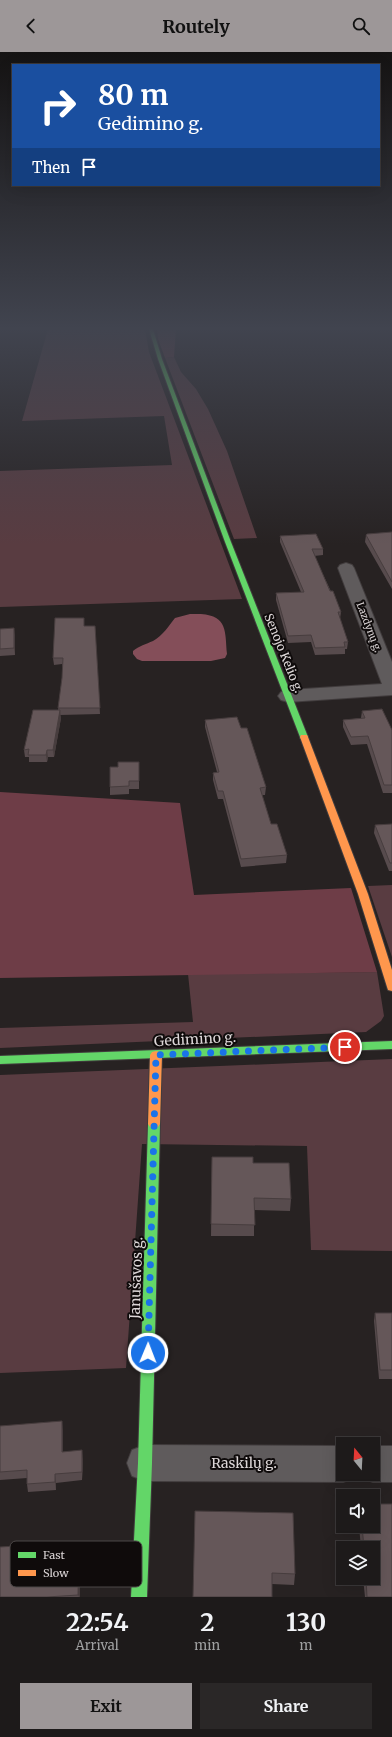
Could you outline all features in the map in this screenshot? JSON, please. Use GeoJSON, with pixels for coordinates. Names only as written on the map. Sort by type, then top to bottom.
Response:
{"type":"FeatureCollection","features":[{"type":"Feature","properties":{"kind":"street","name":"Senojo Kelio g."},"geometry":{"type":"LineString","coordinates":[[176,401],[363,894],[392,987]]}},
{"type":"Feature","properties":{"kind":"street","name":"Lazdynų g."},"geometry":{"type":"LineString","coordinates":[[346,568],[392,685]]}},
{"type":"Feature","properties":{"kind":"street"},"geometry":{"type":"LineString","coordinates":[[288,696],[392,689]]}},
{"type":"Feature","properties":{"kind":"street","name":"Gedimino g."},"geometry":{"type":"LineString","coordinates":[[0,1060],[156,1055],[392,1044]]}},
{"type":"Feature","properties":{"kind":"street","name":"Janušavos g."},"geometry":{"type":"LineString","coordinates":[[142,1541],[156,1055]]}},
{"type":"Feature","properties":{"kind":"street","name":"Raskilų g."},"geometry":{"type":"LineString","coordinates":[[145,1463],[336,1464]]}},
{"type":"Feature","properties":{"kind":"street"},"geometry":{"type":"LineString","coordinates":[[380,1464],[392,1464]]}},
{"type":"Feature","properties":{"kind":"street","name":"Janušavos g."},"geometry":{"type":"LineString","coordinates":[[139,1587],[139,1597]]}},
{"type":"Feature","properties":{"kind":"shaded area"},"geometry":{"type":"Polygon","coordinates":[[[28,401],[167,401],[242,599],[0,607],[0,471],[172,465],[164,416],[22,421],[28,401]]]}},
{"type":"Feature","properties":{"kind":"shaded area"},"geometry":{"type":"Polygon","coordinates":[[[181,401],[203,401],[227,451],[257,538],[234,539],[181,401]]]}},
{"type":"Feature","properties":{"kind":"shaded area"},"geometry":{"type":"Polygon","coordinates":[[[190,614],[210,615],[221,622],[226,639],[227,654],[225,658],[211,661],[142,661],[137,659],[133,654],[135,649],[153,641],[160,636],[175,618],[190,614]]]}},
{"type":"Feature","properties":{"kind":"shaded area"},"geometry":{"type":"Polygon","coordinates":[[[0,792],[180,803],[194,895],[351,888],[377,972],[0,978],[0,792]]]}},
{"type":"Feature","properties":{"kind":"shaded area"},"geometry":{"type":"Polygon","coordinates":[[[392,885],[392,957],[368,886],[392,885]]]}},
{"type":"Feature","properties":{"kind":"shaded area"},"geometry":{"type":"Polygon","coordinates":[[[377,972],[384,1016],[381,1021],[366,1032],[0,1048],[0,1028],[193,1022],[188,974],[377,972]]]}},
{"type":"Feature","properties":{"kind":"shaded area"},"geometry":{"type":"Polygon","coordinates":[[[392,1059],[392,1251],[311,1250],[307,1146],[142,1144],[126,1368],[0,1373],[0,1075],[392,1059]]]}},
{"type":"Feature","properties":{"kind":"building"},"geometry":{"type":"Polygon","coordinates":[[[392,532],[392,582],[366,535],[392,532]]]}},
{"type":"Feature","properties":{"kind":"building"},"geometry":{"type":"Polygon","coordinates":[[[316,534],[323,549],[312,549],[330,591],[333,591],[341,612],[338,612],[348,642],[344,642],[345,647],[315,648],[311,635],[288,636],[276,593],[304,592],[280,536],[316,534]]]}},
{"type":"Feature","properties":{"kind":"building"},"geometry":{"type":"Polygon","coordinates":[[[55,618],[84,618],[84,626],[95,626],[100,708],[58,708],[63,658],[53,658],[55,618]]]}},
{"type":"Feature","properties":{"kind":"building"},"geometry":{"type":"Polygon","coordinates":[[[14,628],[14,648],[0,649],[0,629],[14,628]]]}},
{"type":"Feature","properties":{"kind":"building"},"geometry":{"type":"Polygon","coordinates":[[[382,709],[392,730],[392,785],[384,785],[368,736],[351,737],[343,720],[365,718],[362,711],[382,709]]]}},
{"type":"Feature","properties":{"kind":"building"},"geometry":{"type":"Polygon","coordinates":[[[33,710],[60,710],[53,750],[47,750],[46,755],[28,755],[29,749],[24,750],[33,710]]]}},
{"type":"Feature","properties":{"kind":"building"},"geometry":{"type":"Polygon","coordinates":[[[237,717],[241,728],[247,728],[266,787],[260,788],[271,824],[277,824],[287,855],[241,859],[223,791],[218,791],[213,773],[219,772],[205,720],[237,717]]]}},
{"type":"Feature","properties":{"kind":"building"},"geometry":{"type":"Polygon","coordinates":[[[118,762],[139,762],[139,781],[129,781],[129,786],[110,787],[110,767],[118,767],[118,762]]]}},
{"type":"Feature","properties":{"kind":"building"},"geometry":{"type":"Polygon","coordinates":[[[392,824],[392,863],[390,863],[375,825],[392,824]]]}},
{"type":"Feature","properties":{"kind":"building"},"geometry":{"type":"Polygon","coordinates":[[[212,1157],[253,1157],[253,1163],[289,1163],[291,1199],[254,1198],[255,1225],[211,1224],[212,1157]]]}},
{"type":"Feature","properties":{"kind":"building"},"geometry":{"type":"Polygon","coordinates":[[[375,1313],[392,1313],[392,1370],[380,1370],[375,1313]]]}},
{"type":"Feature","properties":{"kind":"building"},"geometry":{"type":"Polygon","coordinates":[[[62,1421],[62,1452],[82,1450],[82,1472],[55,1474],[55,1482],[27,1484],[27,1470],[0,1472],[0,1426],[62,1421]]]}},
{"type":"Feature","properties":{"kind":"building"},"geometry":{"type":"Polygon","coordinates":[[[380,1504],[392,1504],[392,1597],[367,1597],[366,1585],[380,1585],[380,1541],[363,1541],[363,1533],[380,1533],[380,1504]]]}},
{"type":"Feature","properties":{"kind":"building"},"geometry":{"type":"Polygon","coordinates":[[[195,1511],[293,1513],[295,1574],[272,1573],[272,1597],[193,1597],[195,1511]]]}},
{"type":"Feature","properties":{"kind":"building"},"geometry":{"type":"Polygon","coordinates":[[[10,1546],[10,1587],[78,1587],[78,1595],[47,1597],[0,1597],[0,1547],[10,1546]]]}},
{"type":"Feature","properties":{"kind":"traffic: fast"},"geometry":{"type":"LineString","coordinates":[[176,401],[228,542],[304,737]]}},
{"type":"Feature","properties":{"kind":"traffic: fast"},"geometry":{"type":"LineString","coordinates":[[0,1060],[392,1045]]}},
{"type":"Feature","properties":{"kind":"traffic: fast"},"geometry":{"type":"LineString","coordinates":[[142,1541],[154,1124]]}},
{"type":"Feature","properties":{"kind":"traffic: fast"},"geometry":{"type":"LineString","coordinates":[[139,1587],[139,1597]]}},
{"type":"Feature","properties":{"kind":"traffic: slow"},"geometry":{"type":"LineString","coordinates":[[304,737],[363,894],[392,987]]}},
{"type":"Feature","properties":{"kind":"traffic: slow"},"geometry":{"type":"LineString","coordinates":[[154,1124],[156,1055]]}},
{"type":"Feature","properties":{"kind":"route"},"geometry":{"type":"LineString","coordinates":[[148,1353],[156,1055],[345,1047]]}}]}
